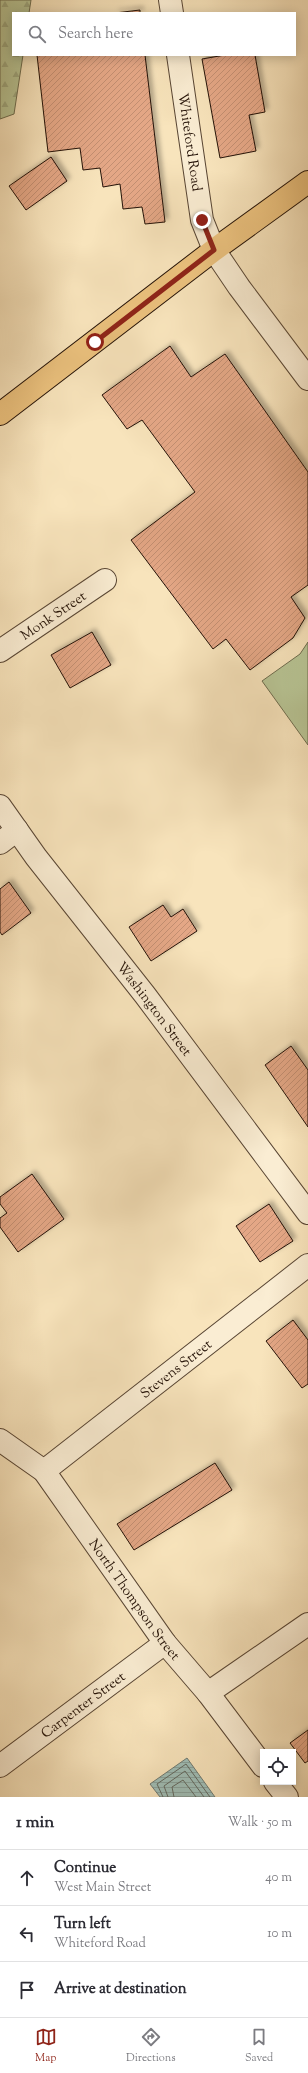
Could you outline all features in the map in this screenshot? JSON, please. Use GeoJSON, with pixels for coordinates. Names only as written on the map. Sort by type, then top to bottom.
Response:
{"type":"FeatureCollection","features":[{"type":"Feature","properties":{"kind":"main road"},"geometry":{"type":"LineString","coordinates":[[0,414],[214,250],[308,182]]}},
{"type":"Feature","properties":{"kind":"street"},"geometry":{"type":"LineString","coordinates":[[170,0],[172,12]]}},
{"type":"Feature","properties":{"kind":"street","name":"Whiteford Road"},"geometry":{"type":"LineString","coordinates":[[178,56],[202,220],[214,250],[308,379]]}},
{"type":"Feature","properties":{"kind":"street","name":"Monk Street"},"geometry":{"type":"LineString","coordinates":[[0,651],[106,580]]}},
{"type":"Feature","properties":{"kind":"street","name":"Washington Street"},"geometry":{"type":"LineString","coordinates":[[0,806],[8,836],[36,858],[145,995],[256,1146],[308,1212]]}},
{"type":"Feature","properties":{"kind":"street","name":"Stevens Street"},"geometry":{"type":"LineString","coordinates":[[44,1471],[308,1265]]}},
{"type":"Feature","properties":{"kind":"street","name":"North Thompson Street"},"geometry":{"type":"LineString","coordinates":[[0,1440],[44,1471],[165,1643],[208,1692],[260,1762]]}},
{"type":"Feature","properties":{"kind":"street"},"geometry":{"type":"LineString","coordinates":[[208,1692],[308,1624]]}},
{"type":"Feature","properties":{"kind":"street","name":"Carpenter Street"},"geometry":{"type":"LineString","coordinates":[[0,1766],[165,1643]]}},
{"type":"Feature","properties":{"kind":"street"},"geometry":{"type":"LineString","coordinates":[[277,1785],[287,1797]]}},
{"type":"Feature","properties":{"kind":"green space"},"geometry":{"type":"Polygon","coordinates":[[[0,0],[31,0],[29,12],[12,12],[12,56],[23,56],[14,114],[0,119],[0,0]]]}},
{"type":"Feature","properties":{"kind":"green space"},"geometry":{"type":"Polygon","coordinates":[[[308,642],[308,745],[262,681],[300,654],[308,642]]]}},
{"type":"Feature","properties":{"kind":"water"},"geometry":{"type":"Polygon","coordinates":[[[187,1758],[215,1797],[160,1797],[150,1784],[187,1758]]]}},
{"type":"Feature","properties":{"kind":"building"},"geometry":{"type":"Polygon","coordinates":[[[140,10],[140,12],[123,12],[140,10]]]}},
{"type":"Feature","properties":{"kind":"building"},"geometry":{"type":"Polygon","coordinates":[[[37,56],[145,56],[165,222],[145,224],[142,207],[123,209],[120,184],[103,187],[100,168],[83,170],[80,148],[48,152],[37,56]]]}},
{"type":"Feature","properties":{"kind":"building"},"geometry":{"type":"Polygon","coordinates":[[[219,56],[255,56],[265,112],[249,115],[256,151],[220,158],[202,59],[219,56]]]}},
{"type":"Feature","properties":{"kind":"building"},"geometry":{"type":"Polygon","coordinates":[[[51,157],[67,181],[26,210],[9,186],[51,157]]]}},
{"type":"Feature","properties":{"kind":"building"},"geometry":{"type":"Polygon","coordinates":[[[170,346],[191,377],[225,354],[308,472],[308,585],[291,597],[305,618],[293,638],[250,670],[226,639],[213,649],[131,540],[195,492],[142,420],[127,429],[102,395],[170,346]]]}},
{"type":"Feature","properties":{"kind":"building"},"geometry":{"type":"Polygon","coordinates":[[[92,632],[111,665],[70,688],[51,655],[92,632]]]}},
{"type":"Feature","properties":{"kind":"building"},"geometry":{"type":"Polygon","coordinates":[[[9,882],[31,913],[2,935],[0,932],[0,889],[9,882]]]}},
{"type":"Feature","properties":{"kind":"building"},"geometry":{"type":"Polygon","coordinates":[[[163,905],[171,917],[183,909],[197,931],[151,961],[129,927],[163,905]]]}},
{"type":"Feature","properties":{"kind":"building"},"geometry":{"type":"Polygon","coordinates":[[[291,1046],[308,1070],[308,1127],[265,1065],[291,1046]]]}},
{"type":"Feature","properties":{"kind":"building"},"geometry":{"type":"Polygon","coordinates":[[[32,1174],[64,1219],[18,1252],[0,1227],[0,1218],[7,1213],[0,1204],[0,1197],[32,1174]]]}},
{"type":"Feature","properties":{"kind":"building"},"geometry":{"type":"Polygon","coordinates":[[[269,1204],[293,1241],[260,1262],[236,1226],[269,1204]]]}},
{"type":"Feature","properties":{"kind":"building"},"geometry":{"type":"Polygon","coordinates":[[[293,1320],[308,1340],[308,1384],[302,1388],[266,1341],[293,1320]]]}},
{"type":"Feature","properties":{"kind":"building"},"geometry":{"type":"Polygon","coordinates":[[[215,1463],[232,1490],[134,1550],[117,1524],[215,1463]]]}},
{"type":"Feature","properties":{"kind":"building"},"geometry":{"type":"Polygon","coordinates":[[[308,1730],[308,1761],[305,1763],[290,1743],[308,1730]]]}},
{"type":"Feature","properties":{"kind":"route"},"geometry":{"type":"LineString","coordinates":[[95,342],[214,250],[202,220]]}}]}
